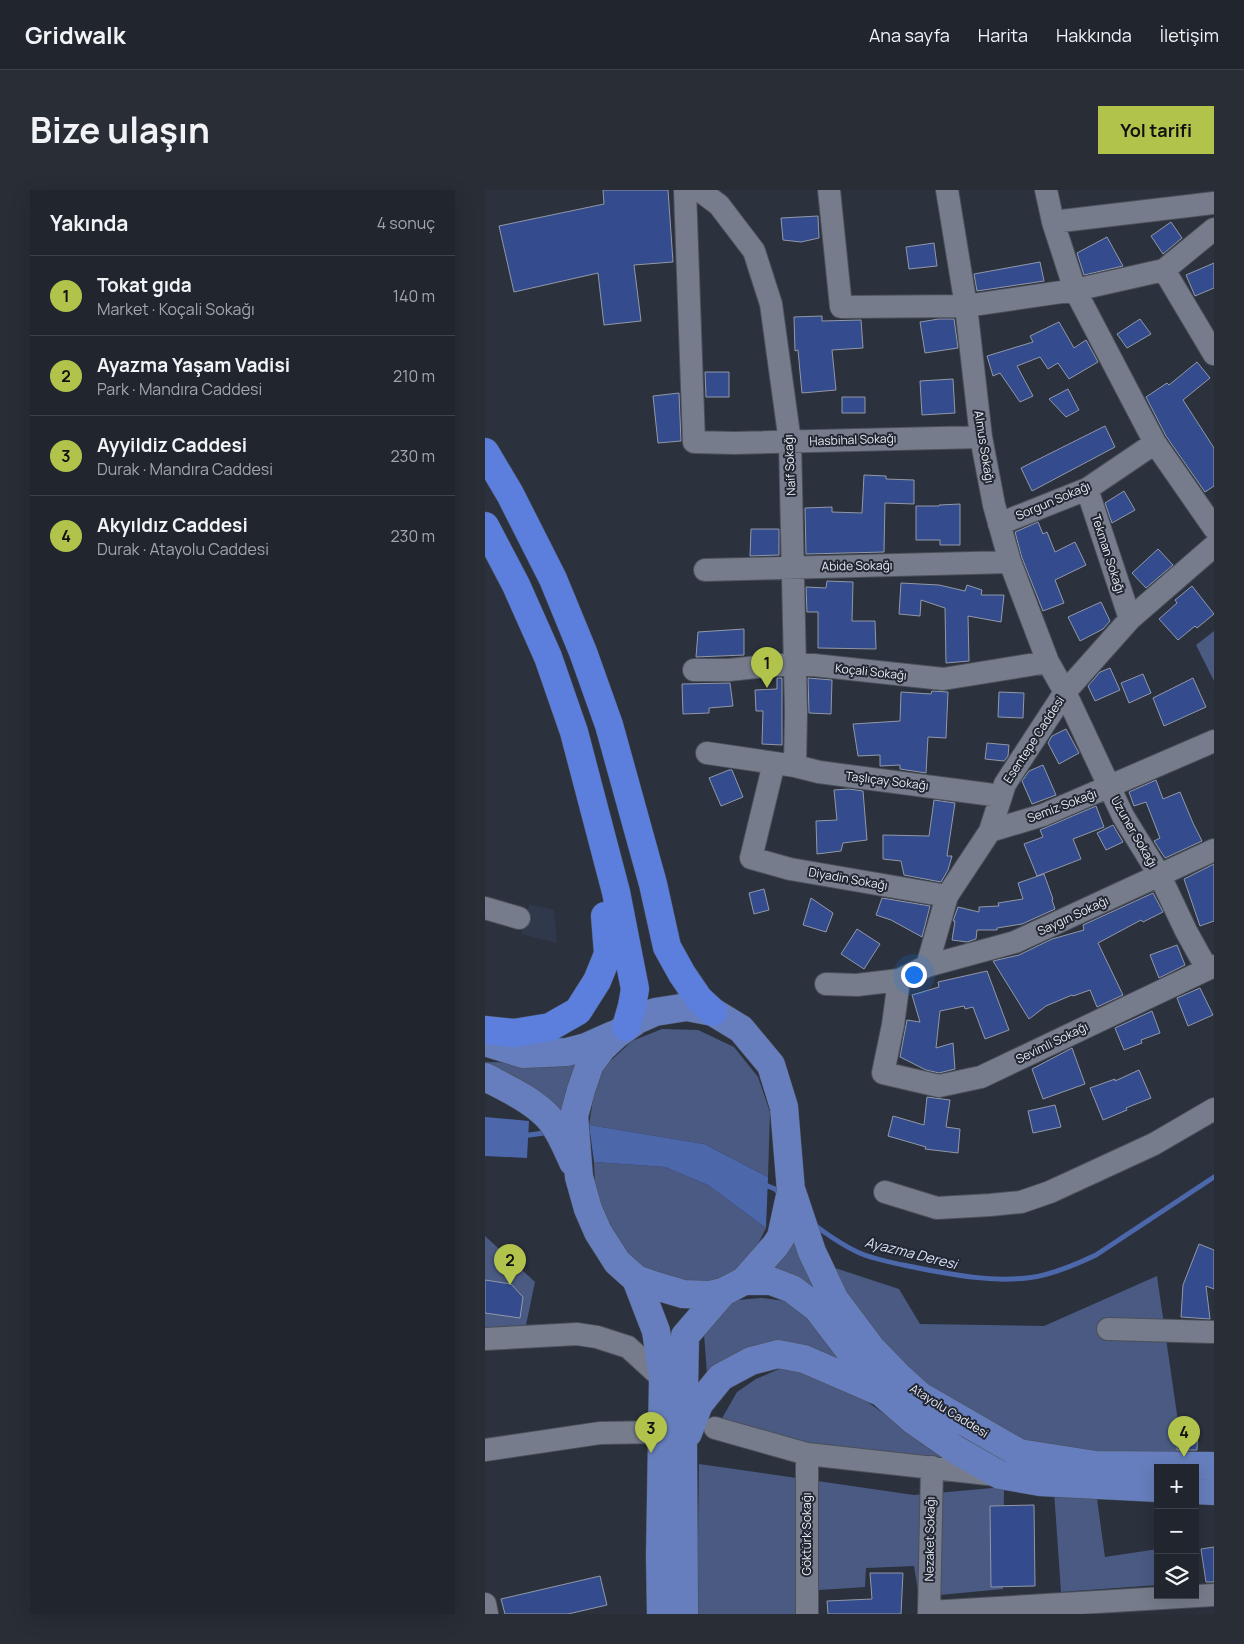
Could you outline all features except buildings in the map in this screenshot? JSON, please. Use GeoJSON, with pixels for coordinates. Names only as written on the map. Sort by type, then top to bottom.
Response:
{"type":"FeatureCollection","features":[{"type":"Feature","properties":{"kind":"highway"},"geometry":{"type":"LineString","coordinates":[[485,452],[553,579],[583,652],[612,734],[653,884],[667,947],[699,999],[713,1012]]}},
{"type":"Feature","properties":{"kind":"highway"},"geometry":{"type":"LineString","coordinates":[[485,526],[516,585],[544,648],[574,732],[616,892],[635,989],[633,1006],[622,1030]]}},
{"type":"Feature","properties":{"kind":"highway"},"geometry":{"type":"LineString","coordinates":[[485,1030],[514,1033],[550,1027],[578,1011],[597,981],[608,954],[603,888],[574,732]]}},
{"type":"Feature","properties":{"kind":"main road"},"geometry":{"type":"LineString","coordinates":[[579,1178],[575,1116],[590,1064],[602,1048],[622,1030],[637,1020],[655,1012],[687,1007],[713,1012],[741,1028],[771,1065],[785,1107],[791,1190],[781,1236],[775,1246],[685,1336],[660,1557],[661,1614]]}},
{"type":"Feature","properties":{"kind":"main road"},"geometry":{"type":"LineString","coordinates":[[485,1042],[523,1054],[567,1052],[586,1047],[622,1030]]}},
{"type":"Feature","properties":{"kind":"main road"},"geometry":{"type":"LineString","coordinates":[[485,1078],[518,1093],[546,1115],[567,1150],[598,1232],[617,1262],[636,1278],[683,1294],[710,1295],[733,1286],[771,1281],[792,1289],[817,1308],[881,1392]]}},
{"type":"Feature","properties":{"kind":"main road","name":"Atayolu Caddesi"},"geometry":{"type":"LineString","coordinates":[[791,1190],[812,1252],[835,1300],[871,1348],[899,1378],[920,1396],[1019,1453],[1096,1465],[1214,1466]]}},
{"type":"Feature","properties":{"kind":"main road"},"geometry":{"type":"LineString","coordinates":[[636,1278],[656,1331],[673,1439],[684,1614]]}},
{"type":"Feature","properties":{"kind":"main road"},"geometry":{"type":"LineString","coordinates":[[673,1439],[721,1377],[751,1361],[777,1354],[804,1359],[881,1392]]}},
{"type":"Feature","properties":{"kind":"main road","name":"Atayolu Caddesi"},"geometry":{"type":"LineString","coordinates":[[881,1392],[913,1420],[1000,1476],[1040,1482],[1154,1488]]}},
{"type":"Feature","properties":{"kind":"main road"},"geometry":{"type":"LineString","coordinates":[[1199,1490],[1214,1491]]}},
{"type":"Feature","properties":{"kind":"street","name":"Hasbihal Sokağı"},"geometry":{"type":"LineString","coordinates":[[685,190],[694,442],[734,444],[981,437]]}},
{"type":"Feature","properties":{"kind":"street","name":"Naif Sokağı"},"geometry":{"type":"LineString","coordinates":[[699,190],[719,205],[754,251],[771,304],[790,442],[796,712],[784,764]]}},
{"type":"Feature","properties":{"kind":"street"},"geometry":{"type":"LineString","coordinates":[[829,190],[841,307],[966,306],[1075,290],[1164,270],[1214,229]]}},
{"type":"Feature","properties":{"kind":"street","name":"Almus Sokağı"},"geometry":{"type":"LineString","coordinates":[[947,190],[966,306],[981,437],[999,524],[1010,562],[1047,662],[1065,692]]}},
{"type":"Feature","properties":{"kind":"street"},"geometry":{"type":"LineString","coordinates":[[1046,190],[1053,222],[1075,290],[1155,443],[1214,528]]}},
{"type":"Feature","properties":{"kind":"street"},"geometry":{"type":"LineString","coordinates":[[1053,222],[1214,203]]}},
{"type":"Feature","properties":{"kind":"street"},"geometry":{"type":"LineString","coordinates":[[1164,270],[1214,354]]}},
{"type":"Feature","properties":{"kind":"street","name":"Sorgun Sokağı"},"geometry":{"type":"LineString","coordinates":[[999,524],[1087,489],[1155,443]]}},
{"type":"Feature","properties":{"kind":"street","name":"Tekman Sokağı"},"geometry":{"type":"LineString","coordinates":[[1087,489],[1130,620]]}},
{"type":"Feature","properties":{"kind":"street","name":"Esentepe Caddesi"},"geometry":{"type":"LineString","coordinates":[[927,966],[947,896],[990,831],[1005,784],[1065,692],[1130,620],[1214,546]]}},
{"type":"Feature","properties":{"kind":"street","name":"Abide Sokağı"},"geometry":{"type":"LineString","coordinates":[[705,570],[1010,562]]}},
{"type":"Feature","properties":{"kind":"street","name":"Koçali Sokağı"},"geometry":{"type":"LineString","coordinates":[[694,670],[729,670],[795,663],[943,680],[1047,662]]}},
{"type":"Feature","properties":{"kind":"street","name":"Uzuner Sokağı"},"geometry":{"type":"LineString","coordinates":[[1065,692],[1123,816],[1160,876],[1186,931],[1211,968]]}},
{"type":"Feature","properties":{"kind":"street","name":"Semiz Sokağı"},"geometry":{"type":"LineString","coordinates":[[990,831],[1043,815],[1214,741]]}},
{"type":"Feature","properties":{"kind":"street","name":"Taşlıçay Sokağı"},"geometry":{"type":"LineString","coordinates":[[707,753],[784,764],[819,772],[1001,796]]}},
{"type":"Feature","properties":{"kind":"street","name":"Diyadin Sokağı"},"geometry":{"type":"LineString","coordinates":[[784,764],[751,858],[790,869],[947,896]]}},
{"type":"Feature","properties":{"kind":"street","name":"Saygın Sokağı"},"geometry":{"type":"LineString","coordinates":[[927,966],[1015,942],[1214,850]]}},
{"type":"Feature","properties":{"kind":"street"},"geometry":{"type":"LineString","coordinates":[[485,908],[519,918]]}},
{"type":"Feature","properties":{"kind":"street"},"geometry":{"type":"LineString","coordinates":[[826,984],[857,985],[899,980],[927,966]]}},
{"type":"Feature","properties":{"kind":"street","name":"Sevimli Sokağı"},"geometry":{"type":"LineString","coordinates":[[899,980],[893,1025],[883,1073],[939,1086],[981,1077],[1211,968]]}},
{"type":"Feature","properties":{"kind":"street"},"geometry":{"type":"LineString","coordinates":[[885,1192],[937,1208],[1021,1202],[1051,1192],[1145,1148],[1214,1108]]}},
{"type":"Feature","properties":{"kind":"street"},"geometry":{"type":"LineString","coordinates":[[1108,1329],[1214,1332]]}},
{"type":"Feature","properties":{"kind":"street"},"geometry":{"type":"LineString","coordinates":[[485,1339],[577,1334],[597,1337],[628,1347],[663,1379]]}},
{"type":"Feature","properties":{"kind":"street","name":"Atayolu Caddesi"},"geometry":{"type":"LineString","coordinates":[[715,1428],[807,1454],[1000,1476]]}},
{"type":"Feature","properties":{"kind":"street"},"geometry":{"type":"LineString","coordinates":[[485,1450],[600,1433],[673,1439]]}},
{"type":"Feature","properties":{"kind":"street","name":"Göktürk Sokağı"},"geometry":{"type":"LineString","coordinates":[[807,1454],[807,1614]]}},
{"type":"Feature","properties":{"kind":"street","name":"Nezaket Sokağı"},"geometry":{"type":"LineString","coordinates":[[929,1613],[932,1467]]}},
{"type":"Feature","properties":{"kind":"street"},"geometry":{"type":"LineString","coordinates":[[929,1613],[1214,1594]]}},
{"type":"Feature","properties":{"kind":"street"},"geometry":{"type":"LineString","coordinates":[[485,1604],[487,1614]]}},
{"type":"Feature","properties":{"kind":"shaded area"},"geometry":{"type":"Polygon","coordinates":[[[1214,631],[1214,681],[1196,645],[1214,631]]]}},
{"type":"Feature","properties":{"kind":"shaded area"},"geometry":{"type":"Polygon","coordinates":[[[529,904],[554,910],[557,943],[521,934],[529,904]]]}},
{"type":"Feature","properties":{"kind":"shaded area"},"geometry":{"type":"Polygon","coordinates":[[[662,1029],[698,1030],[734,1047],[758,1077],[770,1112],[768,1177],[704,1144],[589,1125],[594,1093],[605,1066],[632,1041],[662,1029]]]}},
{"type":"Feature","properties":{"kind":"shaded area"},"geometry":{"type":"Polygon","coordinates":[[[485,1062],[579,1064],[565,1116],[544,1095],[512,1076],[485,1065],[485,1062]]]}},
{"type":"Feature","properties":{"kind":"shaded area"},"geometry":{"type":"Polygon","coordinates":[[[485,1117],[529,1121],[527,1158],[485,1156],[485,1117]]]}},
{"type":"Feature","properties":{"kind":"shaded area"},"geometry":{"type":"Polygon","coordinates":[[[589,1125],[704,1144],[768,1177],[766,1228],[708,1185],[665,1167],[594,1162],[589,1125]]]}},
{"type":"Feature","properties":{"kind":"shaded area"},"geometry":{"type":"Polygon","coordinates":[[[594,1162],[665,1167],[708,1185],[766,1228],[754,1252],[732,1275],[704,1286],[646,1270],[624,1250],[606,1221],[595,1187],[594,1162]]]}},
{"type":"Feature","properties":{"kind":"shaded area"},"geometry":{"type":"Polygon","coordinates":[[[485,1236],[535,1282],[526,1325],[485,1329],[485,1236]]]}},
{"type":"Feature","properties":{"kind":"shaded area"},"geometry":{"type":"Polygon","coordinates":[[[794,1239],[833,1313],[770,1273],[794,1239]]]}},
{"type":"Feature","properties":{"kind":"shaded area"},"geometry":{"type":"Polygon","coordinates":[[[823,1264],[899,1289],[920,1324],[1044,1326],[1157,1276],[1183,1456],[1064,1452],[992,1430],[939,1401],[875,1344],[823,1264]]]}},
{"type":"Feature","properties":{"kind":"shaded area"},"geometry":{"type":"Polygon","coordinates":[[[761,1298],[786,1301],[814,1318],[841,1359],[815,1351],[781,1351],[709,1400],[704,1334],[720,1311],[737,1300],[761,1298]]]}},
{"type":"Feature","properties":{"kind":"shaded area"},"geometry":{"type":"Polygon","coordinates":[[[806,1367],[838,1381],[952,1462],[809,1444],[721,1420],[737,1392],[756,1379],[779,1369],[806,1367]]]}},
{"type":"Feature","properties":{"kind":"shaded area"},"geometry":{"type":"Polygon","coordinates":[[[699,1464],[914,1495],[1004,1487],[1003,1589],[919,1597],[914,1566],[866,1568],[865,1587],[804,1591],[804,1614],[697,1614],[699,1464]]]}},
{"type":"Feature","properties":{"kind":"shaded area"},"geometry":{"type":"Polygon","coordinates":[[[1054,1491],[1097,1499],[1105,1557],[1154,1550],[1154,1585],[1061,1592],[1054,1491]]]}},
{"type":"Feature","properties":{"kind":"waterway","name":"Ayazma Deresi"},"geometry":{"type":"LineString","coordinates":[[522,1136],[548,1134]]}},
{"type":"Feature","properties":{"kind":"waterway","name":"Ayazma Deresi"},"geometry":{"type":"LineString","coordinates":[[814,1224],[850,1248],[862,1254],[883,1260],[932,1271],[972,1277],[999,1279],[1036,1277],[1072,1266],[1096,1255],[1214,1177]]}},
{"type":"Feature","properties":{"kind":"waterway","name":"Ayazma Deresi"},"geometry":{"type":"LineString","coordinates":[[763,1184],[775,1189],[781,1195]]}},
{"type":"Feature","properties":{"kind":"place","name":"Tokat gıda"},"geometry":{"type":"Point","coordinates":[767,688]}},
{"type":"Feature","properties":{"kind":"place","name":"Ayazma Yaşam Vadisi"},"geometry":{"type":"Point","coordinates":[510,1285]}},
{"type":"Feature","properties":{"kind":"place","name":"Ayyildiz Caddesi"},"geometry":{"type":"Point","coordinates":[651,1453]}},
{"type":"Feature","properties":{"kind":"place","name":"Akyıldız Caddesi"},"geometry":{"type":"Point","coordinates":[1184,1457]}}]}
